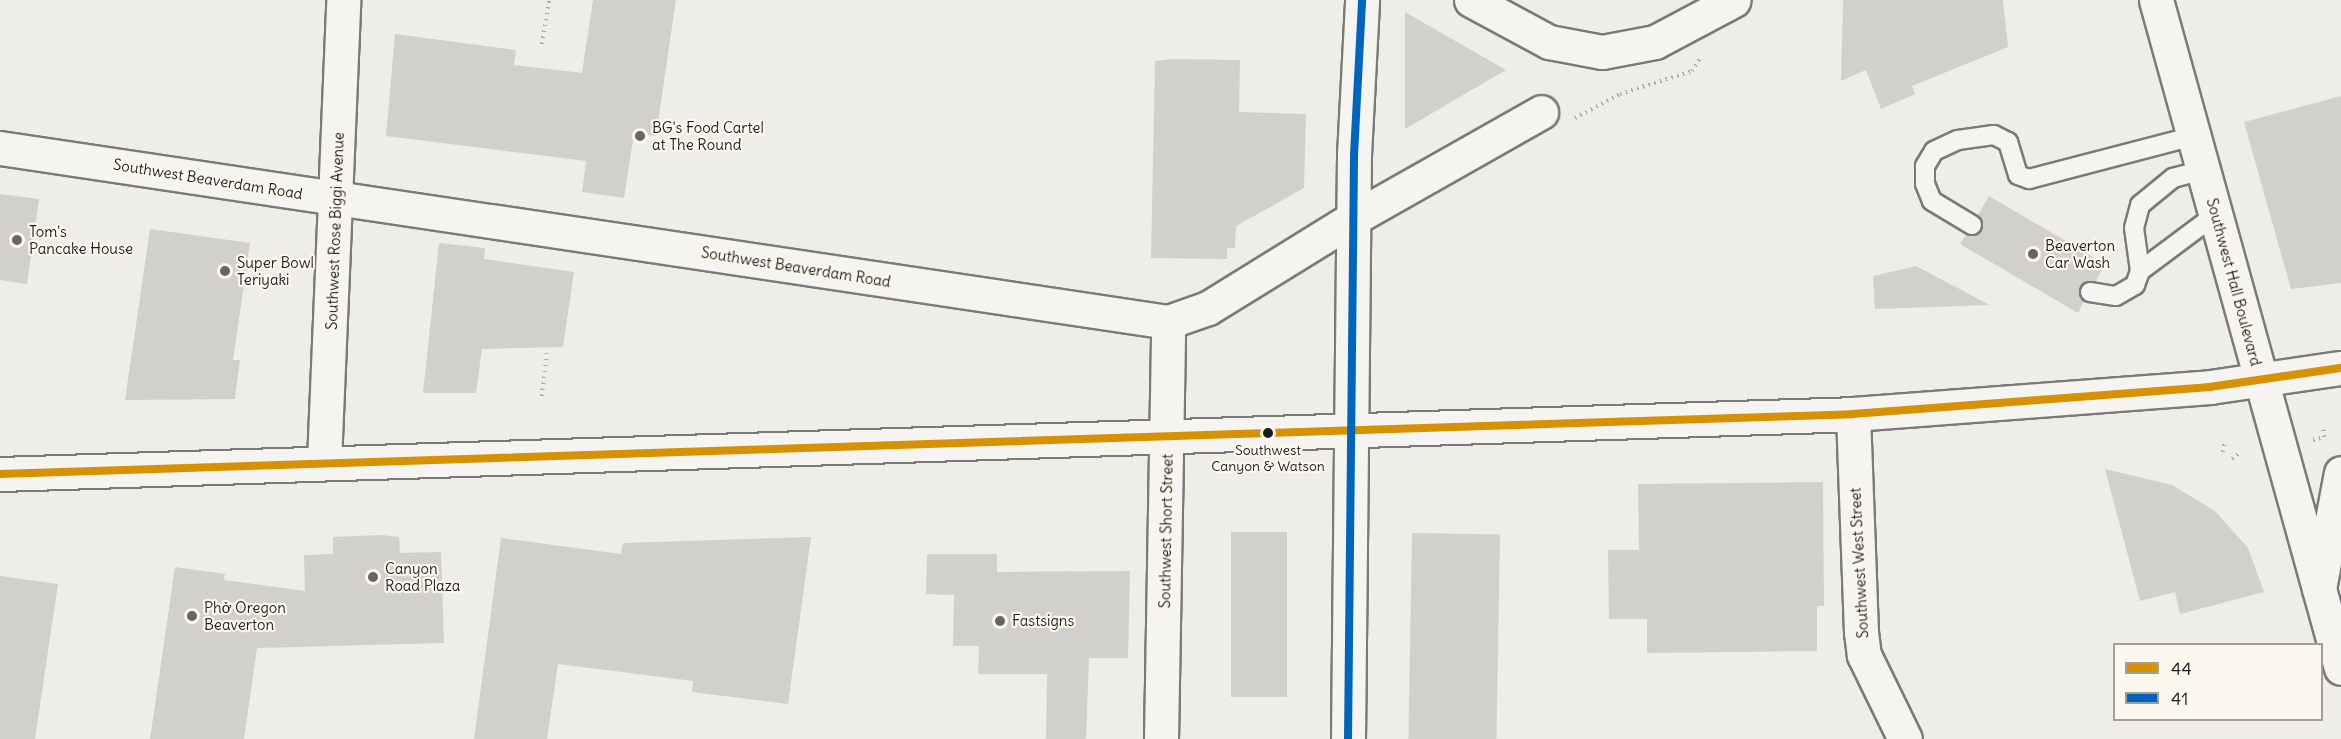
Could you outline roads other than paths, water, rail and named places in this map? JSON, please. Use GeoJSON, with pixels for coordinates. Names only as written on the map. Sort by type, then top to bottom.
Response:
{"type":"FeatureCollection","features":[{"type":"Feature","properties":{"kind":"main road","name":"Southwest Rose Biggi Avenue"},"geometry":{"type":"LineString","coordinates":[[324,462],[343,0]]}},
{"type":"Feature","properties":{"kind":"main road"},"geometry":{"type":"LineString","coordinates":[[1348,739],[1354,218],[1362,0]]}},
{"type":"Feature","properties":{"kind":"main road"},"geometry":{"type":"LineString","coordinates":[[1472,0],[1549,42],[1602,52],[1655,42],[1734,0]]}},
{"type":"Feature","properties":{"kind":"main road","name":"Southwest Hall Boulevard"},"geometry":{"type":"LineString","coordinates":[[2156,0],[2341,668]]}},
{"type":"Feature","properties":{"kind":"main road","name":"Southwest Beaverdam Road"},"geometry":{"type":"LineString","coordinates":[[0,148],[1168,322],[1208,308],[1354,218],[1541,112]]}},
{"type":"Feature","properties":{"kind":"main road","name":"Southwest Short Street"},"geometry":{"type":"LineString","coordinates":[[1161,739],[1168,437],[1168,322]]}},
{"type":"Feature","properties":{"kind":"main road"},"geometry":{"type":"LineString","coordinates":[[0,474],[1853,414],[2260,380],[2341,368]]}},
{"type":"Feature","properties":{"kind":"main road","name":"Southwest West Street"},"geometry":{"type":"LineString","coordinates":[[1853,414],[1861,632],[1864,655],[1905,739]]}},
{"type":"Feature","properties":{"kind":"main road"},"geometry":{"type":"LineString","coordinates":[[2319,589],[2341,473]]}},
{"type":"Feature","properties":{"kind":"lane"},"geometry":{"type":"LineString","coordinates":[[1972,225],[1932,201],[1925,184],[1925,166],[1934,151],[1958,140],[1994,135],[2008,142],[2018,175],[2029,179],[2194,136]]}},
{"type":"Feature","properties":{"kind":"lane"},"geometry":{"type":"LineString","coordinates":[[2140,271],[2134,228],[2140,205],[2172,178],[2203,170]]}},
{"type":"Feature","properties":{"kind":"lane"},"geometry":{"type":"LineString","coordinates":[[2090,292],[2116,296],[2134,285],[2140,271],[2215,215]]}},
{"type":"Feature","properties":{"kind":"place","name":"BG's Food Cartel at The Round"},"geometry":{"type":"Point","coordinates":[640,136]}},
{"type":"Feature","properties":{"kind":"place","name":"Tom's Pancake House"},"geometry":{"type":"Point","coordinates":[17,240]}},
{"type":"Feature","properties":{"kind":"place","name":"Beaverton Car Wash"},"geometry":{"type":"Point","coordinates":[2033,254]}},
{"type":"Feature","properties":{"kind":"place","name":"Super Bowl Teriyaki"},"geometry":{"type":"Point","coordinates":[225,271]}},
{"type":"Feature","properties":{"kind":"place","name":"Southwest Canyon & Watson"},"geometry":{"type":"Point","coordinates":[1268,433]}},
{"type":"Feature","properties":{"kind":"place","name":"Canyon Road Plaza"},"geometry":{"type":"Point","coordinates":[373,577]}},
{"type":"Feature","properties":{"kind":"place","name":"Phở Oregon Beaverton"},"geometry":{"type":"Point","coordinates":[192,616]}},
{"type":"Feature","properties":{"kind":"place","name":"Fastsigns"},"geometry":{"type":"Point","coordinates":[1000,621]}}]}
